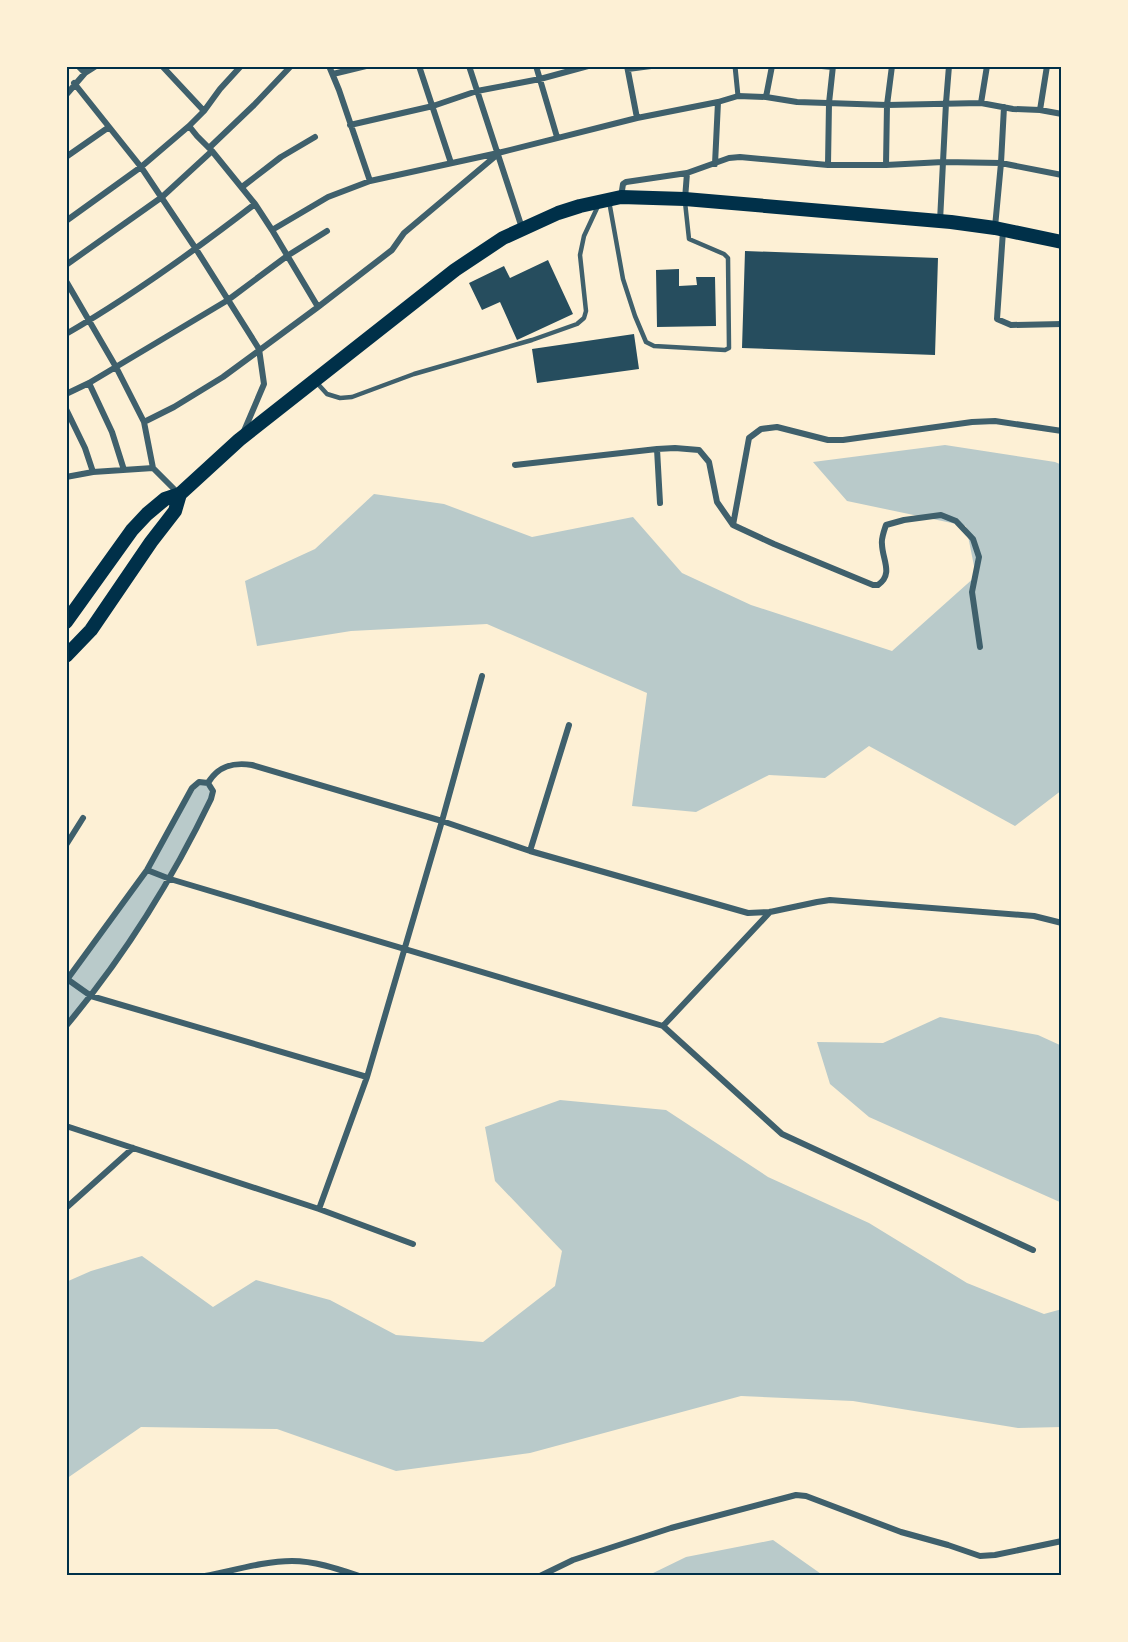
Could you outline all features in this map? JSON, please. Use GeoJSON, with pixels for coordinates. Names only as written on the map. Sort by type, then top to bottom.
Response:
{"type":"FeatureCollection","features":[{"type":"Feature","properties":{"kind":"main road"},"geometry":{"type":"LineString","coordinates":[[66,622],[132,530],[165,499],[180,494],[240,440],[455,270],[503,238],[558,213],[610,199],[685,199],[940,221],[999,229],[1062,242]]}},
{"type":"Feature","properties":{"kind":"main road"},"geometry":{"type":"LineString","coordinates":[[66,656],[91,630],[175,511],[180,494]]}},
{"type":"Feature","properties":{"kind":"street"},"geometry":{"type":"LineString","coordinates":[[78,66],[85,73]]}},
{"type":"Feature","properties":{"kind":"street"},"geometry":{"type":"LineString","coordinates":[[66,95],[74,83],[96,66]]}},
{"type":"Feature","properties":{"kind":"street"},"geometry":{"type":"LineString","coordinates":[[162,66],[204,111]]}},
{"type":"Feature","properties":{"kind":"street"},"geometry":{"type":"LineString","coordinates":[[66,221],[141,167],[189,126],[241,66]]}},
{"type":"Feature","properties":{"kind":"street"},"geometry":{"type":"LineString","coordinates":[[66,265],[162,197],[291,66]]}},
{"type":"Feature","properties":{"kind":"street"},"geometry":{"type":"LineString","coordinates":[[329,66],[370,181]]}},
{"type":"Feature","properties":{"kind":"street"},"geometry":{"type":"LineString","coordinates":[[333,74],[366,66]]}},
{"type":"Feature","properties":{"kind":"street"},"geometry":{"type":"LineString","coordinates":[[419,66],[451,163]]}},
{"type":"Feature","properties":{"kind":"street"},"geometry":{"type":"LineString","coordinates":[[469,66],[522,229]]}},
{"type":"Feature","properties":{"kind":"street"},"geometry":{"type":"LineString","coordinates":[[536,66],[557,137]]}},
{"type":"Feature","properties":{"kind":"street"},"geometry":{"type":"LineString","coordinates":[[350,125],[433,106],[477,91],[540,79],[588,66]]}},
{"type":"Feature","properties":{"kind":"street"},"geometry":{"type":"LineString","coordinates":[[637,118],[627,67],[651,66]]}},
{"type":"Feature","properties":{"kind":"street"},"geometry":{"type":"LineString","coordinates":[[735,66],[738,96]]}},
{"type":"Feature","properties":{"kind":"street"},"geometry":{"type":"LineString","coordinates":[[766,97],[772,66]]}},
{"type":"Feature","properties":{"kind":"street"},"geometry":{"type":"LineString","coordinates":[[822,66],[833,67],[829,103],[828,165]]}},
{"type":"Feature","properties":{"kind":"street"},"geometry":{"type":"LineString","coordinates":[[886,165],[892,66]]}},
{"type":"Feature","properties":{"kind":"street"},"geometry":{"type":"LineString","coordinates":[[940,221],[949,66]]}},
{"type":"Feature","properties":{"kind":"street"},"geometry":{"type":"LineString","coordinates":[[981,103],[987,66]]}},
{"type":"Feature","properties":{"kind":"street"},"geometry":{"type":"LineString","coordinates":[[1040,110],[1047,66]]}},
{"type":"Feature","properties":{"kind":"street"},"geometry":{"type":"LineString","coordinates":[[74,83],[162,197],[259,349],[264,384],[240,440]]}},
{"type":"Feature","properties":{"kind":"street"},"geometry":{"type":"LineString","coordinates":[[273,230],[328,197],[370,181],[738,96],[766,97],[797,102],[888,105],[981,103],[1062,114]]}},
{"type":"Feature","properties":{"kind":"street"},"geometry":{"type":"LineString","coordinates":[[715,164],[718,102]]}},
{"type":"Feature","properties":{"kind":"street"},"geometry":{"type":"LineString","coordinates":[[1004,107],[997,319],[1011,325],[1062,324]]}},
{"type":"Feature","properties":{"kind":"street"},"geometry":{"type":"LineString","coordinates":[[189,126],[211,149],[255,204],[318,307]]}},
{"type":"Feature","properties":{"kind":"street"},"geometry":{"type":"LineString","coordinates":[[66,157],[109,127]]}},
{"type":"Feature","properties":{"kind":"street"},"geometry":{"type":"LineString","coordinates":[[242,187],[281,157],[315,137]]}},
{"type":"Feature","properties":{"kind":"street"},"geometry":{"type":"LineString","coordinates":[[144,422],[174,407],[223,377],[318,307],[392,250],[405,233],[498,153]]}},
{"type":"Feature","properties":{"kind":"street"},"geometry":{"type":"LineString","coordinates":[[610,199],[626,182],[687,173],[729,158],[740,157],[828,165],[1001,163],[1062,175]]}},
{"type":"Feature","properties":{"kind":"street"},"geometry":{"type":"LineString","coordinates":[[685,199],[687,173]]}},
{"type":"Feature","properties":{"kind":"street"},"geometry":{"type":"LineString","coordinates":[[66,334],[107,310],[196,249],[255,204]]}},
{"type":"Feature","properties":{"kind":"street"},"geometry":{"type":"LineString","coordinates":[[66,394],[228,300],[287,256],[327,231]]}},
{"type":"Feature","properties":{"kind":"street"},"geometry":{"type":"LineString","coordinates":[[66,281],[90,320],[144,422],[153,468],[180,494]]}},
{"type":"Feature","properties":{"kind":"street"},"geometry":{"type":"LineString","coordinates":[[88,383],[112,432],[124,470]]}},
{"type":"Feature","properties":{"kind":"street"},"geometry":{"type":"LineString","coordinates":[[66,409],[85,448],[93,472]]}},
{"type":"Feature","properties":{"kind":"street"},"geometry":{"type":"LineString","coordinates":[[734,525],[749,438],[761,429],[777,427],[828,440],[995,421],[1062,431]]}},
{"type":"Feature","properties":{"kind":"street"},"geometry":{"type":"LineString","coordinates":[[657,449],[660,503]]}},
{"type":"Feature","properties":{"kind":"street"},"geometry":{"type":"LineString","coordinates":[[515,465],[657,449],[699,450],[709,462],[717,502],[734,525],[873,585],[883,582],[886,574],[882,544],[886,525],[941,515],[956,521],[973,539],[978,557],[972,592],[980,647]]}},
{"type":"Feature","properties":{"kind":"street"},"geometry":{"type":"LineString","coordinates":[[66,477],[93,472],[153,468]]}},
{"type":"Feature","properties":{"kind":"street"},"geometry":{"type":"LineString","coordinates":[[319,1209],[367,1077],[482,676]]}},
{"type":"Feature","properties":{"kind":"street"},"geometry":{"type":"LineString","coordinates":[[530,851],[569,725]]}},
{"type":"Feature","properties":{"kind":"street"},"geometry":{"type":"LineString","coordinates":[[208,783],[213,775],[226,766],[242,763],[442,820],[530,851],[748,913],[770,912],[830,900],[1034,916],[1062,923]]}},
{"type":"Feature","properties":{"kind":"street"},"geometry":{"type":"LineString","coordinates":[[208,783],[199,782],[192,788],[147,870],[67,980],[91,996],[367,1077]]}},
{"type":"Feature","properties":{"kind":"street"},"geometry":{"type":"LineString","coordinates":[[66,1026],[126,948],[170,879],[211,799],[213,791],[208,783]]}},
{"type":"Feature","properties":{"kind":"street"},"geometry":{"type":"LineString","coordinates":[[66,845],[83,818]]}},
{"type":"Feature","properties":{"kind":"street"},"geometry":{"type":"LineString","coordinates":[[147,870],[170,879],[663,1026],[782,1134],[1033,1250]]}},
{"type":"Feature","properties":{"kind":"street"},"geometry":{"type":"LineString","coordinates":[[663,1026],[770,912]]}},
{"type":"Feature","properties":{"kind":"street"},"geometry":{"type":"LineString","coordinates":[[66,1126],[319,1209],[413,1244]]}},
{"type":"Feature","properties":{"kind":"street"},"geometry":{"type":"LineString","coordinates":[[66,1208],[133,1148]]}},
{"type":"Feature","properties":{"kind":"street"},"geometry":{"type":"LineString","coordinates":[[540,1576],[573,1560],[660,1532],[795,1495],[806,1496],[901,1532],[980,1556],[1062,1541]]}},
{"type":"Feature","properties":{"kind":"street"},"geometry":{"type":"LineString","coordinates":[[205,1576],[291,1561],[320,1564],[359,1576]]}},
{"type":"Feature","properties":{"kind":"lane"},"geometry":{"type":"LineString","coordinates":[[610,199],[623,279],[646,342],[654,346],[725,350],[729,348],[728,258],[724,254],[689,239],[685,199]]}},
{"type":"Feature","properties":{"kind":"lane"},"geometry":{"type":"LineString","coordinates":[[315,380],[327,394],[340,398],[352,397],[414,374],[532,340],[577,324],[584,318],[586,311],[580,255],[584,236],[610,199]]}},
{"type":"Feature","properties":{"kind":"shaded area"},"geometry":{"type":"Polygon","coordinates":[[[945,445],[1062,465],[1062,790],[1015,826],[869,746],[825,778],[769,775],[696,812],[632,806],[647,693],[487,624],[351,631],[257,646],[245,581],[315,549],[374,494],[444,504],[532,537],[633,517],[682,573],[751,605],[892,651],[976,576],[966,526],[847,501],[813,462],[945,445]]]}},
{"type":"Feature","properties":{"kind":"shaded area"},"geometry":{"type":"Polygon","coordinates":[[[199,782],[208,783],[211,799],[126,948],[66,1026],[66,981],[147,870],[199,782]]]}},
{"type":"Feature","properties":{"kind":"shaded area"},"geometry":{"type":"Polygon","coordinates":[[[940,1017],[1038,1035],[1062,1046],[1062,1203],[869,1117],[830,1084],[817,1042],[883,1043],[940,1017]]]}},
{"type":"Feature","properties":{"kind":"shaded area"},"geometry":{"type":"Polygon","coordinates":[[[560,1100],[666,1110],[768,1177],[869,1223],[967,1283],[1044,1314],[1062,1309],[1062,1427],[1018,1428],[853,1401],[741,1396],[530,1453],[396,1471],[277,1429],[141,1427],[66,1479],[66,1282],[91,1271],[142,1256],[213,1307],[256,1280],[330,1300],[396,1335],[483,1342],[555,1286],[562,1251],[495,1181],[485,1127],[560,1100]]]}},
{"type":"Feature","properties":{"kind":"shaded area"},"geometry":{"type":"Polygon","coordinates":[[[773,1540],[824,1576],[647,1576],[686,1557],[773,1540]]]}},
{"type":"Feature","properties":{"kind":"building"},"geometry":{"type":"Polygon","coordinates":[[[745,251],[938,258],[935,355],[742,348],[745,251]]]}},
{"type":"Feature","properties":{"kind":"building"},"geometry":{"type":"Polygon","coordinates":[[[548,260],[573,314],[517,340],[500,302],[482,310],[469,283],[504,266],[510,278],[548,260]]]}},
{"type":"Feature","properties":{"kind":"building"},"geometry":{"type":"Polygon","coordinates":[[[679,269],[679,286],[697,285],[696,277],[715,277],[716,326],[657,327],[656,270],[679,269]]]}},
{"type":"Feature","properties":{"kind":"building"},"geometry":{"type":"Polygon","coordinates":[[[634,334],[639,369],[537,383],[532,349],[634,334]]]}}]}
